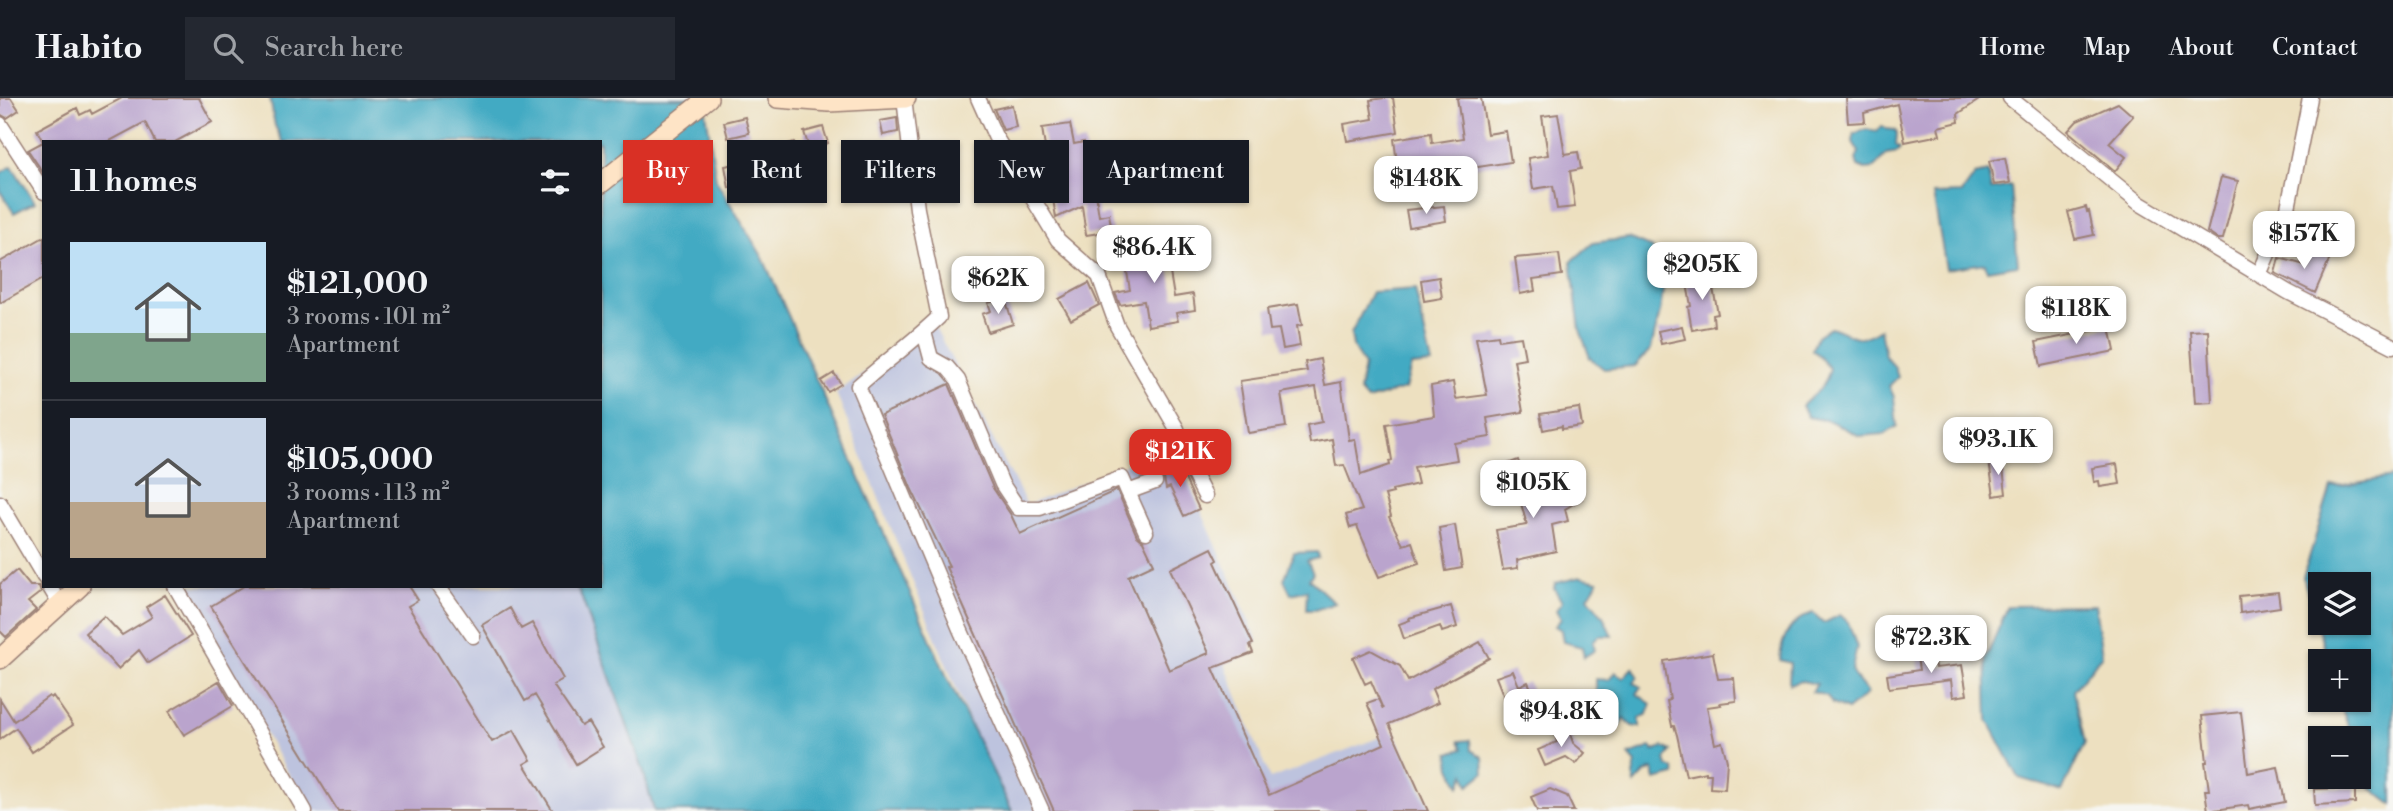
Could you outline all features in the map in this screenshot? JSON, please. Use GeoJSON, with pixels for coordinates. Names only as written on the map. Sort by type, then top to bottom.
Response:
{"type":"FeatureCollection","features":[{"type":"Feature","properties":{"kind":"main road"},"geometry":{"type":"LineString","coordinates":[[602,182],[708,98]]}},
{"type":"Feature","properties":{"kind":"main road"},"geometry":{"type":"LineString","coordinates":[[778,98],[829,102],[905,98]]}},
{"type":"Feature","properties":{"kind":"main road"},"geometry":{"type":"LineString","coordinates":[[0,659],[78,588]]}},
{"type":"Feature","properties":{"kind":"street"},"geometry":{"type":"LineString","coordinates":[[905,98],[917,209],[939,317],[858,386],[960,629],[1042,811]]}},
{"type":"Feature","properties":{"kind":"street"},"geometry":{"type":"LineString","coordinates":[[978,98],[995,136],[1058,240],[1098,276],[1117,326],[1177,429],[1188,463],[1205,496]]}},
{"type":"Feature","properties":{"kind":"street"},"geometry":{"type":"LineString","coordinates":[[2010,98],[2139,203],[2288,292],[2393,346]]}},
{"type":"Feature","properties":{"kind":"street"},"geometry":{"type":"LineString","coordinates":[[2259,275],[2288,208],[2310,98]]}},
{"type":"Feature","properties":{"kind":"street"},"geometry":{"type":"LineString","coordinates":[[0,124],[42,189]]}},
{"type":"Feature","properties":{"kind":"street"},"geometry":{"type":"LineString","coordinates":[[924,332],[931,358],[947,368],[958,380],[1002,484],[1018,508],[1040,508],[1122,478],[1146,532]]}},
{"type":"Feature","properties":{"kind":"street"},"geometry":{"type":"LineString","coordinates":[[1128,492],[1155,482]]}},
{"type":"Feature","properties":{"kind":"street"},"geometry":{"type":"LineString","coordinates":[[0,503],[42,574]]}},
{"type":"Feature","properties":{"kind":"street"},"geometry":{"type":"LineString","coordinates":[[50,588],[61,606]]}},
{"type":"Feature","properties":{"kind":"street"},"geometry":{"type":"LineString","coordinates":[[176,588],[305,811]]}},
{"type":"Feature","properties":{"kind":"street"},"geometry":{"type":"LineString","coordinates":[[439,588],[474,636]]}},
{"type":"Feature","properties":{"kind":"shaded area"},"geometry":{"type":"Polygon","coordinates":[[[933,323],[1027,505],[1173,446],[1258,641],[1223,659],[1270,779],[1394,732],[1432,811],[1006,811],[836,393],[933,323]]]}},
{"type":"Feature","properties":{"kind":"shaded area"},"geometry":{"type":"Polygon","coordinates":[[[181,588],[577,588],[643,770],[654,811],[310,811],[181,588]]]}},
{"type":"Feature","properties":{"kind":"water"},"geometry":{"type":"Polygon","coordinates":[[[270,98],[704,98],[710,140],[623,140],[623,203],[713,203],[713,160],[716,180],[727,203],[730,203],[763,258],[947,677],[1012,811],[654,811],[643,770],[577,588],[602,588],[602,140],[282,140],[275,126],[270,98]]]}},
{"type":"Feature","properties":{"kind":"water"},"geometry":{"type":"Polygon","coordinates":[[[1881,126],[1895,130],[1896,145],[1900,148],[1898,152],[1886,154],[1874,168],[1865,169],[1858,166],[1856,159],[1859,152],[1853,142],[1854,134],[1866,129],[1877,131],[1881,126]]]}},
{"type":"Feature","properties":{"kind":"water"},"geometry":{"type":"Polygon","coordinates":[[[12,166],[35,202],[14,213],[0,191],[0,173],[12,166]]]}},
{"type":"Feature","properties":{"kind":"water"},"geometry":{"type":"Polygon","coordinates":[[[1988,172],[1991,189],[2011,186],[2018,265],[1987,270],[1985,263],[1946,269],[1933,194],[1962,193],[1975,175],[1988,172]]]}},
{"type":"Feature","properties":{"kind":"water"},"geometry":{"type":"Polygon","coordinates":[[[1628,238],[1652,248],[1665,276],[1660,312],[1651,349],[1635,366],[1604,369],[1590,358],[1580,330],[1571,262],[1593,243],[1628,238]]]}},
{"type":"Feature","properties":{"kind":"water"},"geometry":{"type":"Polygon","coordinates":[[[1415,289],[1432,364],[1411,366],[1405,389],[1367,400],[1359,391],[1364,366],[1353,347],[1351,334],[1372,292],[1415,289]]]}},
{"type":"Feature","properties":{"kind":"water"},"geometry":{"type":"Polygon","coordinates":[[[1830,327],[1855,337],[1866,336],[1880,329],[1885,356],[1894,366],[1898,377],[1889,386],[1894,397],[1897,426],[1884,434],[1860,436],[1830,421],[1808,417],[1802,406],[1819,389],[1828,375],[1830,368],[1812,350],[1817,336],[1830,327]]]}},
{"type":"Feature","properties":{"kind":"water"},"geometry":{"type":"Polygon","coordinates":[[[2393,477],[2393,805],[2371,787],[2371,726],[2348,726],[2343,712],[2371,712],[2371,649],[2324,649],[2320,635],[2371,635],[2371,572],[2308,572],[2308,594],[2303,577],[2331,487],[2393,477]]]}},
{"type":"Feature","properties":{"kind":"water"},"geometry":{"type":"Polygon","coordinates":[[[1317,552],[1318,558],[1307,561],[1313,573],[1309,579],[1335,603],[1315,610],[1306,610],[1307,590],[1291,594],[1284,580],[1294,553],[1317,552]]]}},
{"type":"Feature","properties":{"kind":"water"},"geometry":{"type":"Polygon","coordinates":[[[1581,577],[1598,581],[1588,597],[1603,616],[1612,636],[1599,636],[1593,641],[1595,650],[1584,657],[1582,647],[1563,642],[1561,630],[1555,626],[1561,619],[1556,610],[1562,602],[1554,588],[1555,583],[1581,577]]]}},
{"type":"Feature","properties":{"kind":"water"},"geometry":{"type":"Polygon","coordinates":[[[2095,605],[2102,655],[2073,691],[2085,743],[2062,791],[2019,778],[1988,720],[1986,658],[2008,606],[2095,605]]]}},
{"type":"Feature","properties":{"kind":"water"},"geometry":{"type":"Polygon","coordinates":[[[1813,613],[1824,623],[1840,615],[1848,622],[1857,647],[1852,669],[1854,676],[1868,693],[1847,710],[1832,704],[1827,696],[1812,692],[1817,684],[1802,681],[1789,684],[1790,663],[1780,660],[1782,644],[1789,630],[1799,620],[1813,613]]]}},
{"type":"Feature","properties":{"kind":"water"},"geometry":{"type":"Polygon","coordinates":[[[1633,667],[1638,676],[1634,683],[1641,687],[1637,694],[1651,704],[1648,714],[1640,718],[1640,727],[1632,726],[1624,718],[1621,725],[1617,726],[1611,718],[1602,725],[1610,714],[1607,709],[1597,709],[1606,702],[1603,692],[1596,698],[1596,679],[1609,680],[1615,672],[1623,678],[1633,667]]]}},
{"type":"Feature","properties":{"kind":"water"},"geometry":{"type":"Polygon","coordinates":[[[1470,740],[1471,750],[1483,757],[1484,773],[1469,785],[1465,774],[1460,786],[1451,768],[1449,753],[1463,749],[1459,741],[1470,740]]]}},
{"type":"Feature","properties":{"kind":"water"},"geometry":{"type":"Polygon","coordinates":[[[1651,747],[1654,751],[1663,747],[1671,751],[1665,760],[1667,766],[1674,769],[1675,775],[1655,780],[1653,769],[1646,772],[1635,784],[1633,775],[1636,763],[1629,755],[1651,747]]]}},
{"type":"Feature","properties":{"kind":"building"},"geometry":{"type":"Polygon","coordinates":[[[0,98],[11,98],[19,110],[7,118],[0,114],[0,98]]]}},
{"type":"Feature","properties":{"kind":"building"},"geometry":{"type":"Polygon","coordinates":[[[122,98],[199,98],[212,122],[179,140],[154,140],[145,122],[112,140],[42,140],[37,130],[77,108],[80,115],[90,110],[92,114],[122,98]]]}},
{"type":"Feature","properties":{"kind":"building"},"geometry":{"type":"Polygon","coordinates":[[[1393,98],[1398,132],[1347,141],[1344,124],[1373,119],[1370,100],[1393,98]]]}},
{"type":"Feature","properties":{"kind":"building"},"geometry":{"type":"Polygon","coordinates":[[[1457,98],[1481,98],[1487,134],[1506,131],[1511,162],[1399,179],[1394,139],[1431,133],[1432,143],[1463,138],[1457,98]]]}},
{"type":"Feature","properties":{"kind":"building"},"geometry":{"type":"Polygon","coordinates":[[[1846,98],[1982,98],[1958,114],[1959,122],[1938,127],[1940,135],[1905,142],[1897,104],[1864,113],[1865,122],[1848,123],[1846,98]]]}},
{"type":"Feature","properties":{"kind":"building"},"geometry":{"type":"Polygon","coordinates":[[[2118,103],[2133,116],[2109,143],[2126,157],[2115,171],[2068,131],[2077,121],[2118,103]]]}},
{"type":"Feature","properties":{"kind":"building"},"geometry":{"type":"Polygon","coordinates":[[[1012,105],[1016,127],[1003,130],[994,109],[1012,105]]]}},
{"type":"Feature","properties":{"kind":"building"},"geometry":{"type":"Polygon","coordinates":[[[1558,114],[1565,154],[1578,152],[1581,169],[1570,171],[1575,207],[1557,209],[1553,186],[1533,189],[1528,158],[1548,155],[1542,116],[1558,114]]]}},
{"type":"Feature","properties":{"kind":"building"},"geometry":{"type":"Polygon","coordinates":[[[745,117],[749,133],[728,138],[724,122],[745,117]]]}},
{"type":"Feature","properties":{"kind":"building"},"geometry":{"type":"Polygon","coordinates":[[[897,118],[898,132],[883,135],[880,121],[897,118]]]}},
{"type":"Feature","properties":{"kind":"building"},"geometry":{"type":"Polygon","coordinates":[[[1070,124],[1074,144],[1083,142],[1083,203],[1097,203],[1099,216],[1109,214],[1112,231],[1086,235],[1082,206],[1056,218],[1054,203],[1069,203],[1069,140],[1044,140],[1042,128],[1070,124]]]}},
{"type":"Feature","properties":{"kind":"building"},"geometry":{"type":"Polygon","coordinates":[[[823,127],[828,143],[827,140],[806,140],[804,132],[823,127]]]}},
{"type":"Feature","properties":{"kind":"building"},"geometry":{"type":"Polygon","coordinates":[[[42,143],[42,171],[28,150],[42,143]]]}},
{"type":"Feature","properties":{"kind":"building"},"geometry":{"type":"Polygon","coordinates":[[[2005,158],[2010,183],[1994,185],[1989,161],[2005,158]]]}},
{"type":"Feature","properties":{"kind":"building"},"geometry":{"type":"Polygon","coordinates":[[[2221,177],[2238,181],[2223,239],[2217,239],[2207,232],[2221,177]]]}},
{"type":"Feature","properties":{"kind":"building"},"geometry":{"type":"Polygon","coordinates":[[[1444,206],[1446,221],[1409,227],[1406,210],[1444,206]]]}},
{"type":"Feature","properties":{"kind":"building"},"geometry":{"type":"Polygon","coordinates":[[[2086,207],[2094,235],[2075,239],[2068,212],[2086,207]]]}},
{"type":"Feature","properties":{"kind":"building"},"geometry":{"type":"Polygon","coordinates":[[[1164,236],[1174,297],[1193,294],[1195,310],[1176,313],[1178,321],[1148,326],[1144,301],[1120,305],[1115,293],[1130,290],[1124,254],[1149,250],[1148,239],[1164,236]]]}},
{"type":"Feature","properties":{"kind":"building"},"geometry":{"type":"Polygon","coordinates":[[[42,238],[42,279],[0,303],[0,262],[42,238]]]}},
{"type":"Feature","properties":{"kind":"building"},"geometry":{"type":"Polygon","coordinates":[[[2311,250],[2330,258],[2315,293],[2275,273],[2279,258],[2305,265],[2311,250]]]}},
{"type":"Feature","properties":{"kind":"building"},"geometry":{"type":"Polygon","coordinates":[[[1559,254],[1562,275],[1533,279],[1535,291],[1520,294],[1515,258],[1559,254]]]}},
{"type":"Feature","properties":{"kind":"building"},"geometry":{"type":"Polygon","coordinates":[[[1710,273],[1718,314],[1713,315],[1714,326],[1692,330],[1686,278],[1710,273]]]}},
{"type":"Feature","properties":{"kind":"building"},"geometry":{"type":"Polygon","coordinates":[[[1439,277],[1442,298],[1424,301],[1421,280],[1439,277]]]}},
{"type":"Feature","properties":{"kind":"building"},"geometry":{"type":"Polygon","coordinates":[[[1089,283],[1099,305],[1071,320],[1059,299],[1089,283]]]}},
{"type":"Feature","properties":{"kind":"building"},"geometry":{"type":"Polygon","coordinates":[[[1005,298],[1013,324],[988,332],[982,314],[991,311],[988,303],[1005,298]]]}},
{"type":"Feature","properties":{"kind":"building"},"geometry":{"type":"Polygon","coordinates":[[[1298,304],[1302,325],[1297,326],[1300,346],[1283,349],[1279,329],[1270,330],[1267,309],[1298,304]]]}},
{"type":"Feature","properties":{"kind":"building"},"geometry":{"type":"Polygon","coordinates":[[[1682,326],[1685,339],[1661,344],[1658,331],[1682,326]]]}},
{"type":"Feature","properties":{"kind":"building"},"geometry":{"type":"Polygon","coordinates":[[[2110,327],[2115,351],[2041,366],[2036,342],[2110,327]]]}},
{"type":"Feature","properties":{"kind":"building"},"geometry":{"type":"Polygon","coordinates":[[[2208,330],[2212,402],[2195,403],[2190,331],[2208,330]]]}},
{"type":"Feature","properties":{"kind":"building"},"geometry":{"type":"Polygon","coordinates":[[[1498,335],[1499,340],[1521,337],[1525,358],[1514,360],[1523,412],[1487,418],[1490,437],[1454,443],[1457,460],[1414,467],[1418,484],[1392,490],[1393,493],[1385,495],[1391,516],[1389,517],[1403,545],[1412,542],[1419,563],[1379,577],[1357,526],[1350,528],[1346,515],[1362,510],[1344,465],[1336,466],[1332,439],[1310,443],[1307,425],[1322,422],[1316,387],[1281,393],[1286,427],[1248,433],[1240,381],[1307,371],[1305,362],[1320,359],[1325,385],[1341,382],[1349,440],[1355,439],[1361,475],[1390,465],[1389,461],[1392,460],[1386,424],[1434,416],[1431,386],[1453,382],[1456,399],[1487,395],[1476,338],[1498,335]]]}},
{"type":"Feature","properties":{"kind":"building"},"geometry":{"type":"Polygon","coordinates":[[[834,373],[841,384],[828,392],[821,381],[834,373]]]}},
{"type":"Feature","properties":{"kind":"building"},"geometry":{"type":"Polygon","coordinates":[[[949,384],[993,488],[1020,534],[1117,490],[1137,536],[1143,541],[1154,564],[1128,576],[1169,670],[1209,653],[1170,569],[1212,548],[1218,560],[1215,562],[1253,644],[1250,645],[1253,653],[1213,668],[1269,795],[1384,744],[1367,703],[1378,699],[1383,709],[1371,681],[1365,684],[1353,658],[1371,650],[1400,666],[1408,681],[1480,642],[1489,658],[1432,689],[1438,703],[1389,724],[1428,811],[1054,811],[881,415],[949,384]]]}},
{"type":"Feature","properties":{"kind":"building"},"geometry":{"type":"Polygon","coordinates":[[[1579,408],[1582,426],[1543,430],[1540,414],[1579,408]]]}},
{"type":"Feature","properties":{"kind":"building"},"geometry":{"type":"Polygon","coordinates":[[[2002,459],[2006,494],[1994,496],[1989,461],[2002,459]]]}},
{"type":"Feature","properties":{"kind":"building"},"geometry":{"type":"Polygon","coordinates":[[[1518,460],[1532,497],[1560,489],[1561,493],[1575,486],[1582,499],[1565,509],[1568,521],[1552,525],[1556,551],[1517,560],[1518,568],[1503,570],[1496,530],[1527,525],[1515,482],[1509,484],[1502,466],[1518,460]]]}},
{"type":"Feature","properties":{"kind":"building"},"geometry":{"type":"Polygon","coordinates":[[[1178,464],[1199,509],[1184,516],[1170,487],[1166,489],[1164,478],[1159,472],[1178,464]]]}},
{"type":"Feature","properties":{"kind":"building"},"geometry":{"type":"Polygon","coordinates":[[[2117,464],[2120,484],[2100,487],[2099,481],[2094,482],[2092,468],[2117,464]]]}},
{"type":"Feature","properties":{"kind":"building"},"geometry":{"type":"Polygon","coordinates":[[[1455,525],[1462,568],[1446,571],[1439,528],[1455,525]]]}},
{"type":"Feature","properties":{"kind":"building"},"geometry":{"type":"Polygon","coordinates":[[[17,570],[30,586],[39,586],[41,592],[28,602],[36,610],[6,637],[0,631],[0,584],[17,570]]]}},
{"type":"Feature","properties":{"kind":"building"},"geometry":{"type":"Polygon","coordinates":[[[241,588],[410,588],[418,600],[408,606],[492,742],[514,730],[531,760],[524,764],[553,811],[338,811],[211,606],[241,588]]]}},
{"type":"Feature","properties":{"kind":"building"},"geometry":{"type":"Polygon","coordinates":[[[2278,592],[2280,607],[2240,613],[2239,596],[2278,592]]]}},
{"type":"Feature","properties":{"kind":"building"},"geometry":{"type":"Polygon","coordinates":[[[165,595],[191,636],[148,663],[139,650],[118,669],[85,633],[104,616],[122,635],[152,617],[146,607],[165,595]]]}},
{"type":"Feature","properties":{"kind":"building"},"geometry":{"type":"Polygon","coordinates":[[[1451,606],[1457,627],[1442,632],[1440,626],[1404,639],[1399,624],[1410,620],[1409,618],[1451,606]]]}},
{"type":"Feature","properties":{"kind":"building"},"geometry":{"type":"Polygon","coordinates":[[[510,608],[521,629],[532,623],[563,679],[553,685],[581,726],[588,722],[603,747],[576,764],[535,695],[525,701],[482,625],[510,608]]]}},
{"type":"Feature","properties":{"kind":"building"},"geometry":{"type":"Polygon","coordinates":[[[1932,649],[1935,668],[1962,665],[1967,695],[1953,697],[1951,680],[1889,688],[1887,675],[1919,670],[1916,651],[1932,649]]]}},
{"type":"Feature","properties":{"kind":"building"},"geometry":{"type":"Polygon","coordinates":[[[1713,653],[1718,679],[1734,678],[1736,701],[1707,707],[1715,744],[1722,742],[1727,761],[1725,789],[1710,788],[1711,774],[1706,772],[1686,776],[1667,701],[1670,700],[1664,661],[1713,653]]]}},
{"type":"Feature","properties":{"kind":"building"},"geometry":{"type":"Polygon","coordinates":[[[1513,671],[1519,686],[1528,682],[1534,695],[1521,700],[1531,725],[1517,730],[1496,677],[1513,671]]]}},
{"type":"Feature","properties":{"kind":"building"},"geometry":{"type":"Polygon","coordinates":[[[219,681],[233,706],[184,735],[169,711],[219,681]]]}},
{"type":"Feature","properties":{"kind":"building"},"geometry":{"type":"Polygon","coordinates":[[[49,696],[53,696],[73,725],[32,752],[16,728],[0,739],[0,699],[14,721],[49,696]]]}},
{"type":"Feature","properties":{"kind":"building"},"geometry":{"type":"Polygon","coordinates":[[[2241,712],[2248,773],[2278,767],[2285,802],[2249,809],[2248,805],[2208,811],[2205,790],[2209,790],[2202,716],[2241,712]]]}},
{"type":"Feature","properties":{"kind":"building"},"geometry":{"type":"Polygon","coordinates":[[[1568,726],[1573,743],[1585,753],[1576,764],[1566,757],[1545,766],[1538,750],[1557,742],[1554,730],[1568,726]]]}},
{"type":"Feature","properties":{"kind":"building"},"geometry":{"type":"Polygon","coordinates":[[[1550,789],[1567,796],[1574,811],[1537,811],[1531,797],[1550,789]]]}},
{"type":"Feature","properties":{"kind":"building"},"geometry":{"type":"Polygon","coordinates":[[[2314,789],[2355,789],[2355,803],[2315,805],[2314,789]]]}}]}
